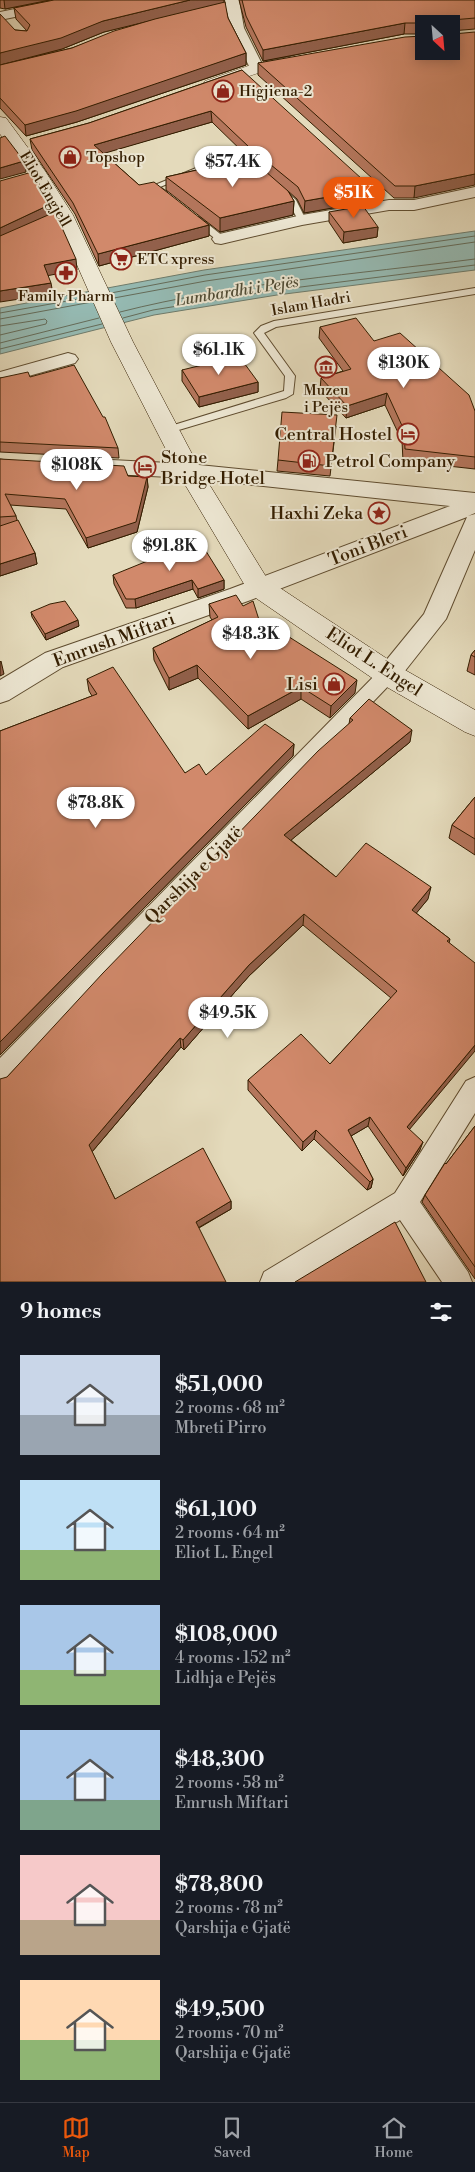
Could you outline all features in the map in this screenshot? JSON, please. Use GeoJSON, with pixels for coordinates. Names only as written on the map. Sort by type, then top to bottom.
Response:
{"type":"FeatureCollection","features":[{"type":"Feature","properties":{"kind":"main road"},"geometry":{"type":"LineString","coordinates":[[198,88],[250,70],[306,59]]}},
{"type":"Feature","properties":{"kind":"main road","name":"Eliot Engjell"},"geometry":{"type":"LineString","coordinates":[[0,122],[19,146],[31,177],[60,216],[97,287]]}},
{"type":"Feature","properties":{"kind":"main road"},"geometry":{"type":"LineString","coordinates":[[19,146],[38,141]]}},
{"type":"Feature","properties":{"kind":"main road","name":"Eliot L. Engel"},"geometry":{"type":"LineString","coordinates":[[97,287],[122,342],[189,471],[259,586],[388,674],[475,724]]}},
{"type":"Feature","properties":{"kind":"street"},"geometry":{"type":"LineString","coordinates":[[179,19],[233,3],[237,28],[250,70],[258,86]]}},
{"type":"Feature","properties":{"kind":"street"},"geometry":{"type":"LineString","coordinates":[[1,15],[59,4]]}},
{"type":"Feature","properties":{"kind":"street"},"geometry":{"type":"LineString","coordinates":[[1,15],[16,30]]}},
{"type":"Feature","properties":{"kind":"street"},"geometry":{"type":"LineString","coordinates":[[374,192],[389,205]]}},
{"type":"Feature","properties":{"kind":"street"},"geometry":{"type":"LineString","coordinates":[[221,239],[302,220],[389,205],[414,205],[475,192]]}},
{"type":"Feature","properties":{"kind":"street"},"geometry":{"type":"LineString","coordinates":[[0,378],[68,359]]}},
{"type":"Feature","properties":{"kind":"street"},"geometry":{"type":"LineString","coordinates":[[70,464],[189,471],[475,501]]}},
{"type":"Feature","properties":{"kind":"street","name":"Toni Bleri"},"geometry":{"type":"LineString","coordinates":[[259,586],[475,505]]}},
{"type":"Feature","properties":{"kind":"street"},"geometry":{"type":"LineString","coordinates":[[388,674],[434,619],[475,522]]}},
{"type":"Feature","properties":{"kind":"street","name":"Emrush Miftari"},"geometry":{"type":"LineString","coordinates":[[0,693],[54,660],[259,586]]}},
{"type":"Feature","properties":{"kind":"street","name":"Qarshija e Gjatë"},"geometry":{"type":"LineString","coordinates":[[0,1076],[77,993],[388,674]]}},
{"type":"Feature","properties":{"kind":"street"},"geometry":{"type":"LineString","coordinates":[[274,1282],[404,1202],[475,1090]]}},
{"type":"Feature","properties":{"kind":"street"},"geometry":{"type":"LineString","coordinates":[[404,1202],[458,1282]]}},
{"type":"Feature","properties":{"kind":"lane"},"geometry":{"type":"LineString","coordinates":[[175,202],[154,187],[235,154],[264,177]]}},
{"type":"Feature","properties":{"kind":"lane"},"geometry":{"type":"LineString","coordinates":[[271,183],[293,202],[302,220]]}},
{"type":"Feature","properties":{"kind":"lane"},"geometry":{"type":"LineString","coordinates":[[190,214],[221,239]]}},
{"type":"Feature","properties":{"kind":"lane","name":"Islam Hadri"},"geometry":{"type":"LineString","coordinates":[[168,430],[282,396],[289,392],[290,376],[259,333],[264,328],[274,324],[475,292]]}},
{"type":"Feature","properties":{"kind":"water","name":"Lumbardhi i Pejës"},"geometry":{"type":"Polygon","coordinates":[[[475,231],[475,270],[277,295],[154,315],[0,354],[0,308],[204,270],[475,231]]]}},
{"type":"Feature","properties":{"kind":"building"},"geometry":{"type":"Polygon","coordinates":[[[54,0],[190,0],[103,21],[61,38],[0,53],[0,14],[15,30],[27,31],[30,25],[14,8],[54,0]]]}},
{"type":"Feature","properties":{"kind":"building"},"geometry":{"type":"Polygon","coordinates":[[[242,0],[475,0],[475,18],[460,19],[460,15],[415,15],[415,23],[405,23],[263,50],[246,16],[242,0]]]}},
{"type":"Feature","properties":{"kind":"building"},"geometry":{"type":"Polygon","coordinates":[[[225,2],[228,18],[246,53],[76,111],[25,125],[0,98],[0,65],[72,48],[114,31],[225,2]]]}},
{"type":"Feature","properties":{"kind":"building"},"geometry":{"type":"Polygon","coordinates":[[[475,32],[475,174],[415,186],[395,186],[258,63],[415,36],[415,60],[460,60],[460,33],[475,32]]]}},
{"type":"Feature","properties":{"kind":"building"},"geometry":{"type":"Polygon","coordinates":[[[242,70],[373,189],[305,201],[298,187],[249,147],[211,111],[94,145],[139,185],[154,182],[209,225],[98,254],[73,203],[30,139],[89,123],[242,70]]]}},
{"type":"Feature","properties":{"kind":"building"},"geometry":{"type":"Polygon","coordinates":[[[5,136],[24,161],[0,168],[0,138],[5,136]]]}},
{"type":"Feature","properties":{"kind":"building"},"geometry":{"type":"Polygon","coordinates":[[[250,158],[288,191],[294,201],[220,218],[166,177],[250,158]]]}},
{"type":"Feature","properties":{"kind":"building"},"geometry":{"type":"Polygon","coordinates":[[[32,172],[51,204],[0,228],[0,181],[32,172]]]}},
{"type":"Feature","properties":{"kind":"building"},"geometry":{"type":"Polygon","coordinates":[[[363,206],[378,227],[344,232],[329,212],[363,206]]]}},
{"type":"Feature","properties":{"kind":"building"},"geometry":{"type":"Polygon","coordinates":[[[55,212],[76,259],[44,265],[51,283],[0,291],[0,236],[55,212]]]}},
{"type":"Feature","properties":{"kind":"building"},"geometry":{"type":"Polygon","coordinates":[[[356,318],[374,341],[400,333],[469,395],[475,411],[475,457],[405,449],[404,430],[387,393],[347,406],[321,378],[351,369],[320,327],[356,318]]]}},
{"type":"Feature","properties":{"kind":"building"},"geometry":{"type":"Polygon","coordinates":[[[239,356],[258,382],[199,397],[182,370],[239,356]]]}},
{"type":"Feature","properties":{"kind":"building"},"geometry":{"type":"Polygon","coordinates":[[[74,365],[103,417],[105,417],[118,448],[0,442],[0,378],[28,372],[30,377],[74,365]]]}},
{"type":"Feature","properties":{"kind":"building"},"geometry":{"type":"Polygon","coordinates":[[[282,412],[337,415],[331,466],[278,460],[282,412]]]}},
{"type":"Feature","properties":{"kind":"building"},"geometry":{"type":"Polygon","coordinates":[[[0,459],[124,466],[128,476],[147,477],[136,522],[86,538],[65,499],[5,494],[16,516],[0,517],[0,459]]]}},
{"type":"Feature","properties":{"kind":"building"},"geometry":{"type":"Polygon","coordinates":[[[18,520],[35,553],[0,564],[0,526],[18,520]]]}},
{"type":"Feature","properties":{"kind":"building"},"geometry":{"type":"Polygon","coordinates":[[[199,540],[224,580],[198,589],[192,580],[135,599],[126,599],[113,575],[199,540]]]}},
{"type":"Feature","properties":{"kind":"building"},"geometry":{"type":"Polygon","coordinates":[[[236,595],[243,606],[253,601],[268,648],[286,635],[357,680],[331,706],[301,687],[248,716],[197,665],[169,678],[153,648],[218,617],[209,604],[236,595]]]}},
{"type":"Feature","properties":{"kind":"building"},"geometry":{"type":"Polygon","coordinates":[[[65,601],[78,620],[45,634],[31,612],[50,604],[65,601]]]}},
{"type":"Feature","properties":{"kind":"building"},"geometry":{"type":"Polygon","coordinates":[[[113,667],[185,773],[199,764],[206,775],[265,724],[294,744],[0,1042],[0,731],[97,694],[87,679],[113,667]]]}},
{"type":"Feature","properties":{"kind":"building"},"geometry":{"type":"Polygon","coordinates":[[[369,699],[412,730],[284,835],[336,877],[366,843],[431,887],[412,910],[450,939],[447,941],[475,963],[475,1045],[407,1127],[423,1142],[406,1168],[370,1117],[348,1130],[373,1179],[370,1182],[316,1130],[303,1142],[248,1080],[301,1034],[330,1064],[397,991],[304,914],[249,965],[183,1040],[180,1038],[89,1145],[115,1199],[203,1148],[231,1201],[196,1222],[226,1282],[0,1282],[0,1079],[7,1077],[103,973],[318,751],[353,720],[350,718],[369,699]]]}},
{"type":"Feature","properties":{"kind":"building"},"geometry":{"type":"Polygon","coordinates":[[[475,797],[475,839],[452,825],[475,797]]]}},
{"type":"Feature","properties":{"kind":"building"},"geometry":{"type":"Polygon","coordinates":[[[475,1126],[475,1267],[425,1195],[445,1163],[475,1126]]]}},
{"type":"Feature","properties":{"kind":"building"},"geometry":{"type":"Polygon","coordinates":[[[395,1222],[426,1282],[295,1282],[395,1222]]]}},
{"type":"Feature","properties":{"kind":"place","name":"Higjiena-2"},"geometry":{"type":"Point","coordinates":[223,91]}},
{"type":"Feature","properties":{"kind":"place","name":"Topshop"},"geometry":{"type":"Point","coordinates":[70,157]}},
{"type":"Feature","properties":{"kind":"place","name":"ETC xpress"},"geometry":{"type":"Point","coordinates":[121,259]}},
{"type":"Feature","properties":{"kind":"place","name":"Family Pharm"},"geometry":{"type":"Point","coordinates":[66,273]}},
{"type":"Feature","properties":{"kind":"place","name":"Muzeu i Pejës"},"geometry":{"type":"Point","coordinates":[326,367]}},
{"type":"Feature","properties":{"kind":"place","name":"Central Hostel"},"geometry":{"type":"Point","coordinates":[408,434]}},
{"type":"Feature","properties":{"kind":"place","name":"Petrol Company"},"geometry":{"type":"Point","coordinates":[309,461]}},
{"type":"Feature","properties":{"kind":"place","name":"Stone Bridge Hotel"},"geometry":{"type":"Point","coordinates":[145,467]}},
{"type":"Feature","properties":{"kind":"place","name":"Haxhi Zeka"},"geometry":{"type":"Point","coordinates":[379,513]}},
{"type":"Feature","properties":{"kind":"place","name":"Lisi"},"geometry":{"type":"Point","coordinates":[334,684]}}]}
